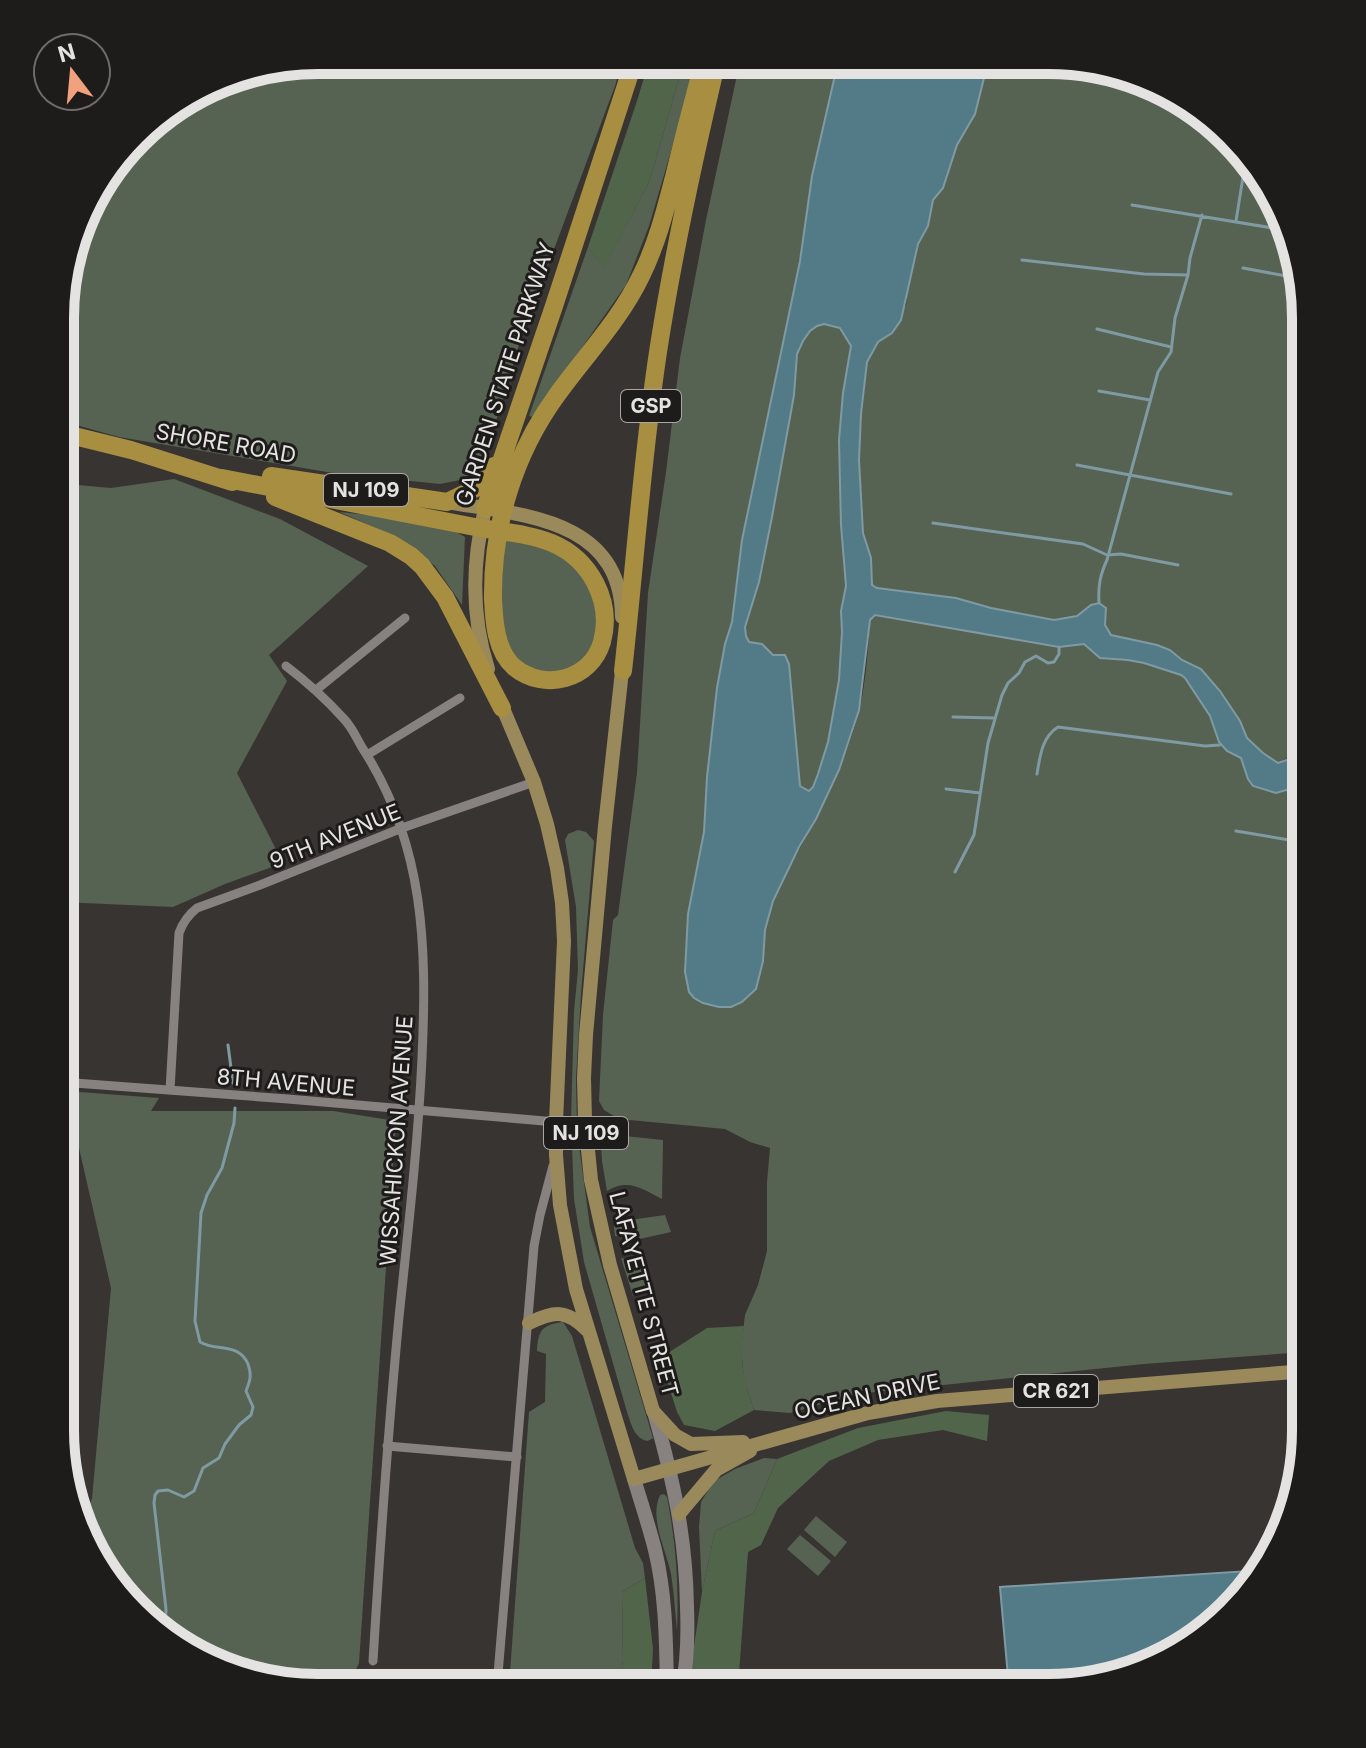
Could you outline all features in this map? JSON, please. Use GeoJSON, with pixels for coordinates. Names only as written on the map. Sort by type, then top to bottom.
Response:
{"type":"FeatureCollection","features":[{"type":"Feature","properties":{"kind":"highway","name":"GARDEN STATE PARKWAY"},"geometry":{"type":"LineString","coordinates":[[494,510],[502,457],[630,74]]}},
{"type":"Feature","properties":{"kind":"highway"},"geometry":{"type":"LineString","coordinates":[[222,478],[489,529],[540,539],[557,545],[581,562],[601,595],[604,633],[596,657],[588,666],[561,680],[540,680],[516,668],[505,656],[498,640],[489,529],[494,510],[532,433],[622,310],[642,275],[663,218],[701,74]]}},
{"type":"Feature","properties":{"kind":"highway","name":"GSP"},"geometry":{"type":"LineString","coordinates":[[623,671],[658,354],[686,199],[714,74]]}},
{"type":"Feature","properties":{"kind":"highway","name":"SHORE ROAD"},"geometry":{"type":"LineString","coordinates":[[74,436],[222,478]]}},
{"type":"Feature","properties":{"kind":"highway","name":"SHORE ROAD"},"geometry":{"type":"LineString","coordinates":[[131,450],[286,478],[447,502]]}},
{"type":"Feature","properties":{"kind":"highway"},"geometry":{"type":"LineString","coordinates":[[447,502],[476,488],[502,457]]}},
{"type":"Feature","properties":{"kind":"highway","name":"NJ 109"},"geometry":{"type":"LineString","coordinates":[[222,478],[378,537],[411,556],[439,586],[502,708]]}},
{"type":"Feature","properties":{"kind":"main road","name":"SHORE ROAD"},"geometry":{"type":"LineString","coordinates":[[447,502],[494,510]]}},
{"type":"Feature","properties":{"kind":"main road","name":"NJ 109"},"geometry":{"type":"LineString","coordinates":[[494,510],[560,525],[579,535],[601,554],[613,572],[622,602],[623,671]]}},
{"type":"Feature","properties":{"kind":"main road","name":"GARDEN STATE PARKWAY"},"geometry":{"type":"LineString","coordinates":[[489,529],[475,578],[475,606],[485,659],[502,708]]}},
{"type":"Feature","properties":{"kind":"main road","name":"LAFAYETTE STREET"},"geometry":{"type":"LineString","coordinates":[[623,671],[589,997],[585,1120],[599,1222],[670,1468],[679,1514],[686,1562],[688,1628],[685,1673]]}},
{"type":"Feature","properties":{"kind":"main road","name":"NJ 109"},"geometry":{"type":"LineString","coordinates":[[502,708],[534,782],[554,852],[564,922],[556,1122],[560,1205],[567,1249],[587,1330],[655,1551],[661,1584],[667,1673]]}},
{"type":"Feature","properties":{"kind":"main road"},"geometry":{"type":"LineString","coordinates":[[529,1323],[546,1316],[565,1314],[587,1330]]}},
{"type":"Feature","properties":{"kind":"main road","name":"OCEAN DRIVE"},"geometry":{"type":"LineString","coordinates":[[634,1479],[868,1413],[937,1401],[1291,1372]]}},
{"type":"Feature","properties":{"kind":"main road"},"geometry":{"type":"LineString","coordinates":[[653,1411],[675,1435],[691,1444],[768,1441]]}},
{"type":"Feature","properties":{"kind":"main road"},"geometry":{"type":"LineString","coordinates":[[679,1514],[716,1470],[768,1441]]}},
{"type":"Feature","properties":{"kind":"street"},"geometry":{"type":"LineString","coordinates":[[316,690],[405,618]]}},
{"type":"Feature","properties":{"kind":"street","name":"WISSAHICKON AVENUE"},"geometry":{"type":"LineString","coordinates":[[286,666],[346,720],[391,798],[417,889],[422,934],[425,987],[420,1111],[387,1446],[373,1661]]}},
{"type":"Feature","properties":{"kind":"street"},"geometry":{"type":"LineString","coordinates":[[367,755],[460,698]]}},
{"type":"Feature","properties":{"kind":"street","name":"9TH AVENUE"},"geometry":{"type":"LineString","coordinates":[[170,1090],[179,933],[189,914],[197,908],[402,828],[534,782]]}},
{"type":"Feature","properties":{"kind":"street","name":"8TH AVENUE"},"geometry":{"type":"LineString","coordinates":[[74,1081],[556,1122]]}},
{"type":"Feature","properties":{"kind":"street"},"geometry":{"type":"LineString","coordinates":[[498,1673],[537,1230],[556,1155]]}},
{"type":"Feature","properties":{"kind":"street"},"geometry":{"type":"LineString","coordinates":[[387,1446],[517,1457]]}},
{"type":"Feature","properties":{"kind":"green space"},"geometry":{"type":"Polygon","coordinates":[[[618,74],[523,332],[485,457],[466,479],[440,484],[333,473],[119,437],[74,424],[76,286],[87,239],[115,182],[134,157],[169,124],[224,93],[255,82],[286,76],[618,74]]]}},
{"type":"Feature","properties":{"kind":"green space"},"geometry":{"type":"Polygon","coordinates":[[[645,74],[680,74],[650,180],[604,269],[588,247],[645,74]]]}},
{"type":"Feature","properties":{"kind":"green space"},"geometry":{"type":"Polygon","coordinates":[[[680,74],[693,74],[649,226],[626,285],[533,417],[529,416],[588,247],[604,268],[650,180],[680,74]]]}},
{"type":"Feature","properties":{"kind":"green space"},"geometry":{"type":"Polygon","coordinates":[[[737,74],[835,74],[812,176],[800,261],[742,540],[732,622],[717,688],[704,832],[688,914],[685,972],[756,989],[767,922],[774,900],[829,793],[855,725],[873,616],[1059,647],[1084,644],[1100,658],[1144,663],[1181,675],[1210,717],[1219,742],[1227,751],[1241,758],[1253,786],[1276,793],[1292,788],[1291,1353],[1144,1364],[856,1394],[790,1413],[754,1410],[744,1380],[741,1348],[745,1315],[758,1285],[767,1251],[770,1148],[725,1129],[619,1119],[604,1110],[599,1101],[603,1015],[613,920],[618,915],[637,773],[648,593],[680,358],[737,74]]]}},
{"type":"Feature","properties":{"kind":"green space"},"geometry":{"type":"Polygon","coordinates":[[[985,74],[1080,76],[1111,82],[1142,93],[1184,115],[1221,145],[1242,169],[1273,224],[1284,255],[1292,318],[1292,752],[1278,763],[1247,738],[1220,691],[1201,669],[1157,645],[1111,635],[1105,625],[1106,611],[1091,605],[1077,617],[1048,620],[956,598],[872,585],[871,558],[863,533],[859,460],[867,362],[873,347],[888,336],[906,305],[918,244],[933,200],[943,188],[957,145],[970,124],[985,74]]]}},
{"type":"Feature","properties":{"kind":"green space"},"geometry":{"type":"Polygon","coordinates":[[[824,324],[840,328],[851,346],[839,440],[846,586],[841,611],[839,680],[828,742],[809,791],[800,786],[789,664],[785,655],[773,655],[762,644],[749,642],[745,628],[759,582],[794,395],[796,354],[810,331],[824,324]]]}},
{"type":"Feature","properties":{"kind":"green space"},"geometry":{"type":"Polygon","coordinates":[[[174,479],[280,519],[368,566],[269,655],[287,681],[237,773],[283,863],[173,907],[74,903],[74,485],[111,488],[174,479]]]}},
{"type":"Feature","properties":{"kind":"green space"},"geometry":{"type":"Polygon","coordinates":[[[339,512],[456,532],[465,537],[462,605],[435,566],[397,537],[339,512]]]}},
{"type":"Feature","properties":{"kind":"green space"},"geometry":{"type":"Polygon","coordinates":[[[505,540],[561,554],[577,568],[597,603],[596,640],[578,666],[556,674],[535,671],[521,664],[507,645],[501,613],[505,540]]]}},
{"type":"Feature","properties":{"kind":"green space"},"geometry":{"type":"Polygon","coordinates":[[[578,830],[586,832],[594,841],[576,1078],[577,1131],[590,1227],[653,1438],[648,1441],[636,1434],[627,1412],[584,1262],[574,1199],[571,1121],[578,970],[576,907],[565,840],[568,834],[578,830]]]}},
{"type":"Feature","properties":{"kind":"green space"},"geometry":{"type":"Polygon","coordinates":[[[74,1092],[159,1098],[151,1111],[333,1111],[396,1121],[359,1663],[354,1673],[286,1672],[255,1666],[224,1655],[169,1624],[124,1579],[107,1552],[87,1508],[92,1499],[111,1288],[74,1126],[74,1092]]]}},
{"type":"Feature","properties":{"kind":"green space"},"geometry":{"type":"Polygon","coordinates":[[[600,1129],[625,1136],[663,1140],[662,1199],[629,1185],[607,1191],[600,1129]]]}},
{"type":"Feature","properties":{"kind":"green space"},"geometry":{"type":"Polygon","coordinates":[[[665,1215],[671,1232],[635,1240],[615,1236],[616,1222],[665,1215]]]}},
{"type":"Feature","properties":{"kind":"green space"},"geometry":{"type":"Polygon","coordinates":[[[621,1258],[645,1262],[650,1282],[633,1296],[621,1258]]]}},
{"type":"Feature","properties":{"kind":"green space"},"geometry":{"type":"Polygon","coordinates":[[[563,1322],[572,1336],[635,1548],[643,1563],[645,1578],[622,1592],[621,1673],[510,1673],[529,1412],[545,1402],[546,1354],[537,1351],[540,1333],[550,1325],[563,1322]]]}},
{"type":"Feature","properties":{"kind":"green space"},"geometry":{"type":"Polygon","coordinates":[[[744,1326],[743,1369],[754,1410],[715,1431],[684,1425],[660,1358],[707,1328],[744,1326]]]}},
{"type":"Feature","properties":{"kind":"green space"},"geometry":{"type":"Polygon","coordinates":[[[946,1411],[989,1415],[987,1441],[943,1430],[878,1440],[829,1461],[778,1508],[761,1545],[748,1552],[739,1673],[690,1673],[715,1531],[754,1513],[777,1459],[858,1428],[946,1411]]]}},
{"type":"Feature","properties":{"kind":"green space"},"geometry":{"type":"Polygon","coordinates":[[[764,1458],[777,1459],[754,1513],[715,1531],[702,1592],[701,1502],[714,1481],[764,1458]]]}},
{"type":"Feature","properties":{"kind":"green space"},"geometry":{"type":"Polygon","coordinates":[[[664,1494],[675,1547],[677,1631],[671,1574],[656,1514],[660,1495],[664,1494]]]}},
{"type":"Feature","properties":{"kind":"green space"},"geometry":{"type":"Polygon","coordinates":[[[816,1516],[847,1542],[835,1557],[804,1530],[816,1516]]]}},
{"type":"Feature","properties":{"kind":"green space"},"geometry":{"type":"Polygon","coordinates":[[[800,1535],[831,1561],[818,1576],[787,1549],[800,1535]]]}},
{"type":"Feature","properties":{"kind":"green space"},"geometry":{"type":"Polygon","coordinates":[[[645,1578],[653,1649],[652,1673],[621,1673],[622,1592],[645,1578]]]}},
{"type":"Feature","properties":{"kind":"water"},"geometry":{"type":"Polygon","coordinates":[[[835,74],[985,74],[975,114],[957,145],[943,188],[933,200],[928,226],[918,244],[901,320],[892,333],[878,342],[867,362],[859,460],[863,533],[871,558],[872,585],[956,598],[1054,620],[1077,616],[1099,603],[1106,608],[1105,625],[1111,635],[1157,645],[1201,669],[1240,721],[1247,738],[1278,763],[1292,754],[1292,788],[1276,793],[1253,786],[1241,758],[1227,751],[1219,742],[1210,716],[1181,675],[1144,663],[1100,658],[1084,644],[1059,647],[875,615],[870,620],[859,710],[839,770],[773,901],[756,989],[742,1002],[731,1007],[719,1007],[703,1003],[689,992],[685,972],[688,914],[704,832],[717,688],[732,622],[742,540],[800,261],[812,176],[835,74]],[[824,324],[810,331],[797,354],[794,395],[772,517],[759,582],[745,627],[749,642],[762,644],[773,655],[785,655],[789,664],[800,786],[809,791],[828,742],[839,680],[841,611],[846,586],[839,440],[851,346],[840,328],[824,324]]]}},
{"type":"Feature","properties":{"kind":"water"},"geometry":{"type":"Polygon","coordinates":[[[1247,1571],[1221,1603],[1197,1624],[1170,1641],[1111,1666],[1080,1672],[1008,1673],[1000,1587],[1247,1571]]]}},
{"type":"Feature","properties":{"kind":"waterway"},"geometry":{"type":"LineString","coordinates":[[1236,221],[1243,171]]}},
{"type":"Feature","properties":{"kind":"waterway"},"geometry":{"type":"LineString","coordinates":[[1132,205],[1275,228]]}},
{"type":"Feature","properties":{"kind":"waterway"},"geometry":{"type":"LineString","coordinates":[[1099,603],[1101,576],[1158,372],[1171,352],[1175,318],[1202,215]]}},
{"type":"Feature","properties":{"kind":"waterway"},"geometry":{"type":"LineString","coordinates":[[1022,260],[1144,274],[1188,275]]}},
{"type":"Feature","properties":{"kind":"waterway"},"geometry":{"type":"LineString","coordinates":[[1243,268],[1288,276]]}},
{"type":"Feature","properties":{"kind":"waterway"},"geometry":{"type":"LineString","coordinates":[[1097,329],[1171,347]]}},
{"type":"Feature","properties":{"kind":"waterway"},"geometry":{"type":"LineString","coordinates":[[1099,391],[1150,400]]}},
{"type":"Feature","properties":{"kind":"waterway"},"geometry":{"type":"LineString","coordinates":[[1077,465],[1231,494]]}},
{"type":"Feature","properties":{"kind":"waterway"},"geometry":{"type":"LineString","coordinates":[[933,523],[1083,544],[1107,555],[1121,554],[1178,565]]}},
{"type":"Feature","properties":{"kind":"waterway"},"geometry":{"type":"LineString","coordinates":[[955,872],[974,835],[988,743],[1002,695],[1025,662],[1036,656],[1048,663],[1054,662],[1059,647]]}},
{"type":"Feature","properties":{"kind":"waterway"},"geometry":{"type":"LineString","coordinates":[[953,717],[995,718]]}},
{"type":"Feature","properties":{"kind":"waterway"},"geometry":{"type":"LineString","coordinates":[[1037,774],[1045,742],[1058,727],[1205,746],[1220,745]]}},
{"type":"Feature","properties":{"kind":"waterway"},"geometry":{"type":"LineString","coordinates":[[946,789],[980,793]]}},
{"type":"Feature","properties":{"kind":"waterway"},"geometry":{"type":"LineString","coordinates":[[1236,831],[1292,840]]}},
{"type":"Feature","properties":{"kind":"waterway"},"geometry":{"type":"LineString","coordinates":[[228,1045],[233,1083]]}},
{"type":"Feature","properties":{"kind":"waterway"},"geometry":{"type":"LineString","coordinates":[[166,1621],[155,1495],[158,1491],[168,1490],[184,1497],[194,1491],[203,1468],[219,1458],[225,1444],[251,1415],[253,1407],[246,1391],[250,1375],[244,1357],[233,1350],[200,1342],[195,1321],[201,1213],[222,1168],[235,1108]]}}]}
